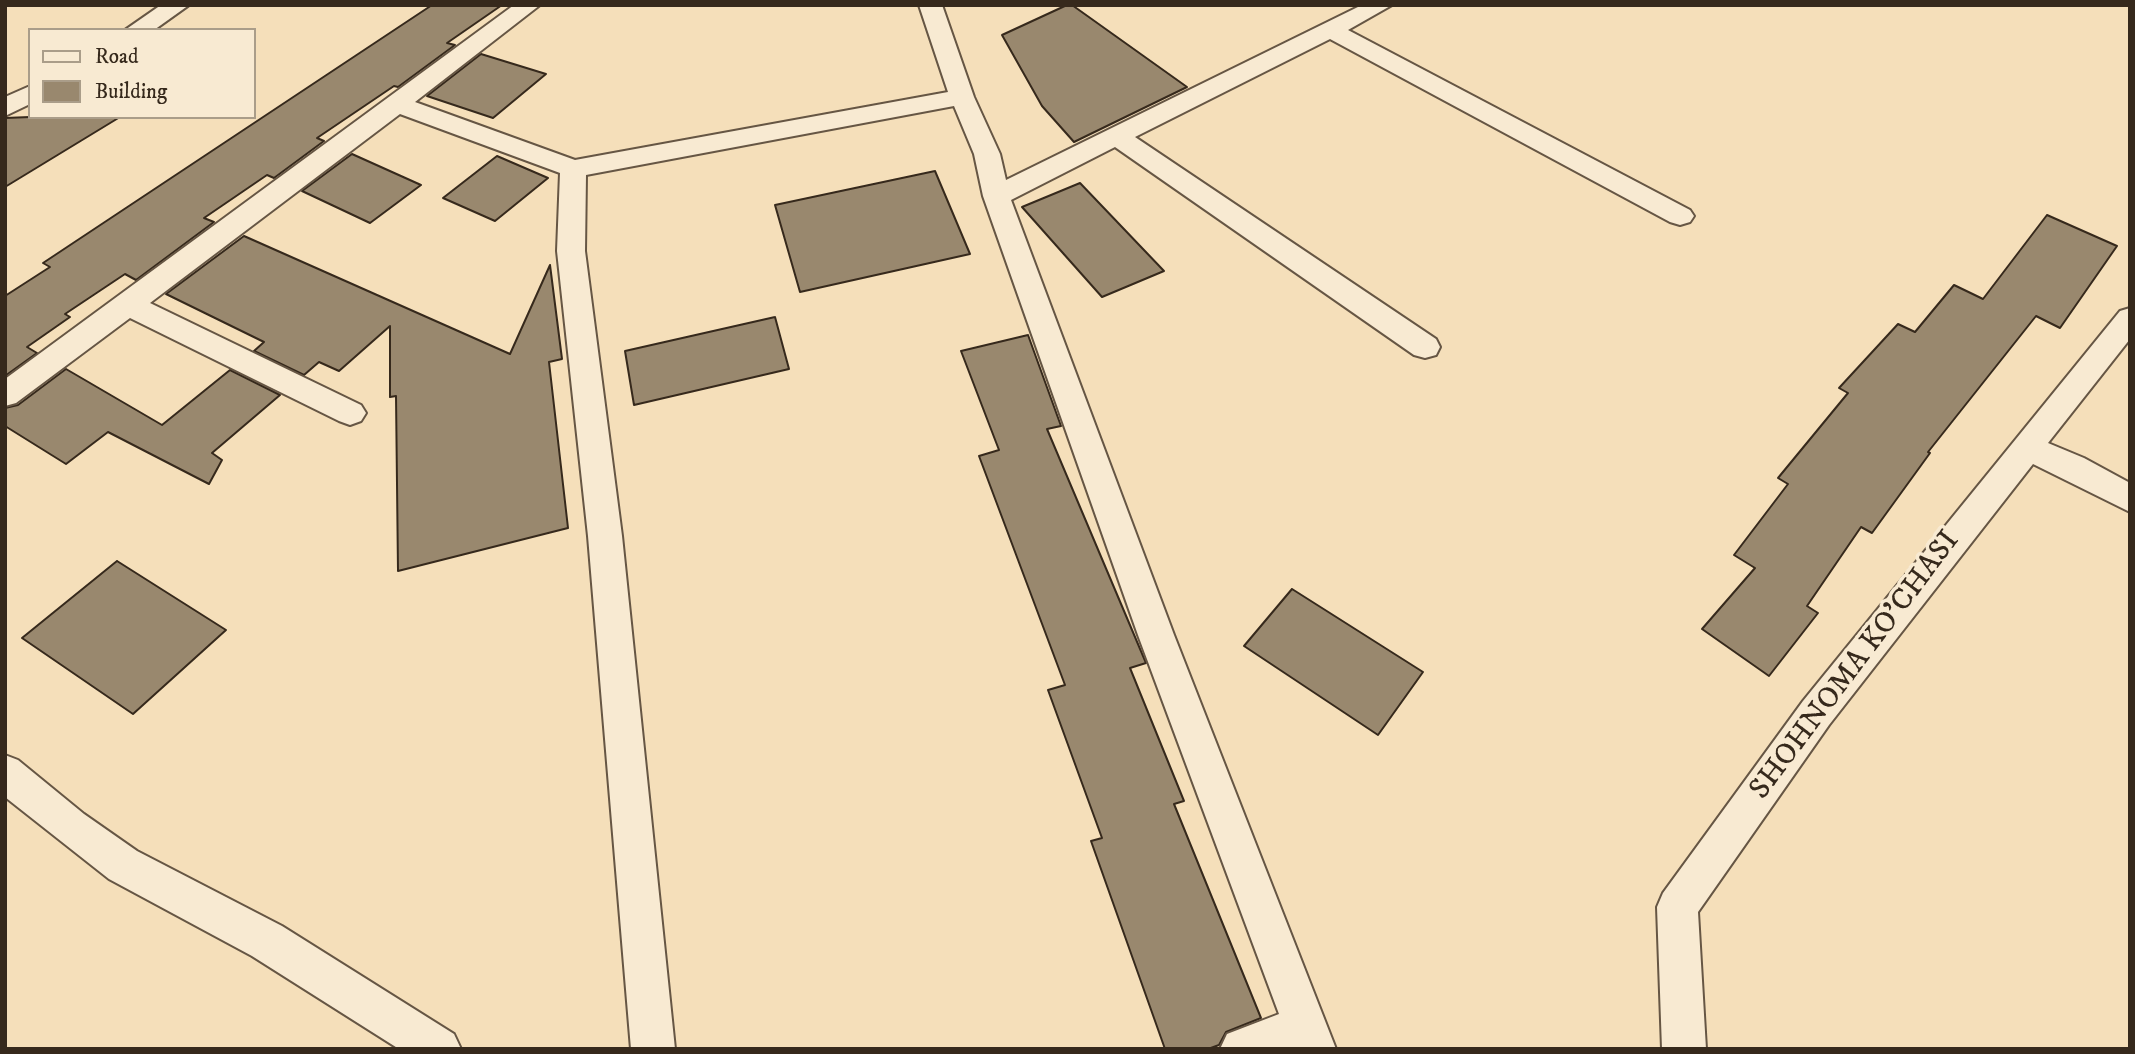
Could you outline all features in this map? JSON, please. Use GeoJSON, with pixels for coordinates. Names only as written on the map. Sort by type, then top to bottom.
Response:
{"type":"FeatureCollection","features":[{"type":"Feature","properties":{"kind":"street"},"geometry":{"type":"LineString","coordinates":[[139,28],[178,5]]}},
{"type":"Feature","properties":{"kind":"street"},"geometry":{"type":"LineString","coordinates":[[5,395],[529,5]]}},
{"type":"Feature","properties":{"kind":"street"},"geometry":{"type":"LineString","coordinates":[[930,5],[962,97],[987,154],[996,196],[1161,647],[1310,1038],[1242,1049]]}},
{"type":"Feature","properties":{"kind":"street"},"geometry":{"type":"LineString","coordinates":[[996,196],[1381,5]]}},
{"type":"Feature","properties":{"kind":"street"},"geometry":{"type":"LineString","coordinates":[[1332,31],[1680,216]]}},
{"type":"Feature","properties":{"kind":"street"},"geometry":{"type":"LineString","coordinates":[[5,108],[28,94]]}},
{"type":"Feature","properties":{"kind":"street"},"geometry":{"type":"LineString","coordinates":[[397,104],[573,169],[962,97]]}},
{"type":"Feature","properties":{"kind":"street"},"geometry":{"type":"LineString","coordinates":[[1115,135],[1213,205],[1425,347]]}},
{"type":"Feature","properties":{"kind":"street"},"geometry":{"type":"LineString","coordinates":[[573,169],[571,251],[605,536],[653,1049]]}},
{"type":"Feature","properties":{"kind":"street"},"geometry":{"type":"LineString","coordinates":[[128,305],[350,413]]}},
{"type":"Feature","properties":{"kind":"street","name":"SHOHNOMA KO'CHASI"},"geometry":{"type":"LineString","coordinates":[[1684,1049],[1677,907],[1816,713],[2130,318]]}},
{"type":"Feature","properties":{"kind":"street"},"geometry":{"type":"LineString","coordinates":[[2025,447],[2073,467],[2130,499]]}},
{"type":"Feature","properties":{"kind":"street"},"geometry":{"type":"LineString","coordinates":[[5,773],[123,865],[267,941],[439,1049]]}},
{"type":"Feature","properties":{"kind":"building"},"geometry":{"type":"Polygon","coordinates":[[[432,5],[502,5],[447,43],[455,45],[398,87],[394,86],[317,138],[324,141],[274,178],[267,175],[204,218],[214,222],[136,280],[125,274],[65,314],[70,317],[27,347],[37,353],[5,376],[5,296],[50,267],[43,263],[432,5]]]}},
{"type":"Feature","properties":{"kind":"building"},"geometry":{"type":"Polygon","coordinates":[[[1072,5],[1187,87],[1074,142],[1042,106],[1002,35],[1072,5]]]}},
{"type":"Feature","properties":{"kind":"building"},"geometry":{"type":"Polygon","coordinates":[[[481,54],[546,74],[493,118],[427,96],[481,54]]]}},
{"type":"Feature","properties":{"kind":"building"},"geometry":{"type":"Polygon","coordinates":[[[28,117],[117,119],[5,187],[5,118],[28,117]]]}},
{"type":"Feature","properties":{"kind":"building"},"geometry":{"type":"Polygon","coordinates":[[[352,154],[421,185],[370,223],[302,191],[352,154]]]}},
{"type":"Feature","properties":{"kind":"building"},"geometry":{"type":"Polygon","coordinates":[[[497,156],[548,178],[495,221],[443,198],[497,156]]]}},
{"type":"Feature","properties":{"kind":"building"},"geometry":{"type":"Polygon","coordinates":[[[935,171],[970,254],[800,292],[775,205],[935,171]]]}},
{"type":"Feature","properties":{"kind":"building"},"geometry":{"type":"Polygon","coordinates":[[[1080,183],[1164,271],[1102,297],[1022,207],[1080,183]]]}},
{"type":"Feature","properties":{"kind":"building"},"geometry":{"type":"Polygon","coordinates":[[[2047,215],[2117,246],[2060,328],[2036,316],[1928,452],[1930,453],[1872,533],[1861,527],[1807,606],[1818,613],[1769,676],[1702,629],[1755,568],[1734,555],[1788,484],[1778,478],[1848,393],[1839,388],[1898,324],[1915,332],[1954,285],[1983,299],[2047,215]]]}},
{"type":"Feature","properties":{"kind":"building"},"geometry":{"type":"Polygon","coordinates":[[[244,236],[510,354],[550,265],[562,359],[549,362],[568,528],[398,571],[396,396],[390,397],[390,326],[339,371],[319,362],[304,375],[254,351],[264,342],[166,294],[244,236]]]}},
{"type":"Feature","properties":{"kind":"building"},"geometry":{"type":"Polygon","coordinates":[[[775,317],[789,369],[634,405],[625,351],[775,317]]]}},
{"type":"Feature","properties":{"kind":"building"},"geometry":{"type":"Polygon","coordinates":[[[1028,335],[1061,426],[1047,429],[1146,663],[1130,668],[1184,801],[1174,804],[1261,1018],[1226,1032],[1219,1045],[1208,1049],[1165,1049],[1091,841],[1102,838],[1048,690],[1065,685],[979,456],[999,450],[961,351],[1028,335]]]}},
{"type":"Feature","properties":{"kind":"building"},"geometry":{"type":"Polygon","coordinates":[[[66,369],[162,425],[230,370],[280,395],[212,453],[222,460],[209,484],[108,432],[66,464],[5,426],[5,408],[18,405],[66,369]]]}},
{"type":"Feature","properties":{"kind":"building"},"geometry":{"type":"Polygon","coordinates":[[[117,561],[226,630],[133,714],[22,638],[117,561]]]}},
{"type":"Feature","properties":{"kind":"building"},"geometry":{"type":"Polygon","coordinates":[[[1292,589],[1423,672],[1378,735],[1244,646],[1292,589]]]}}]}
